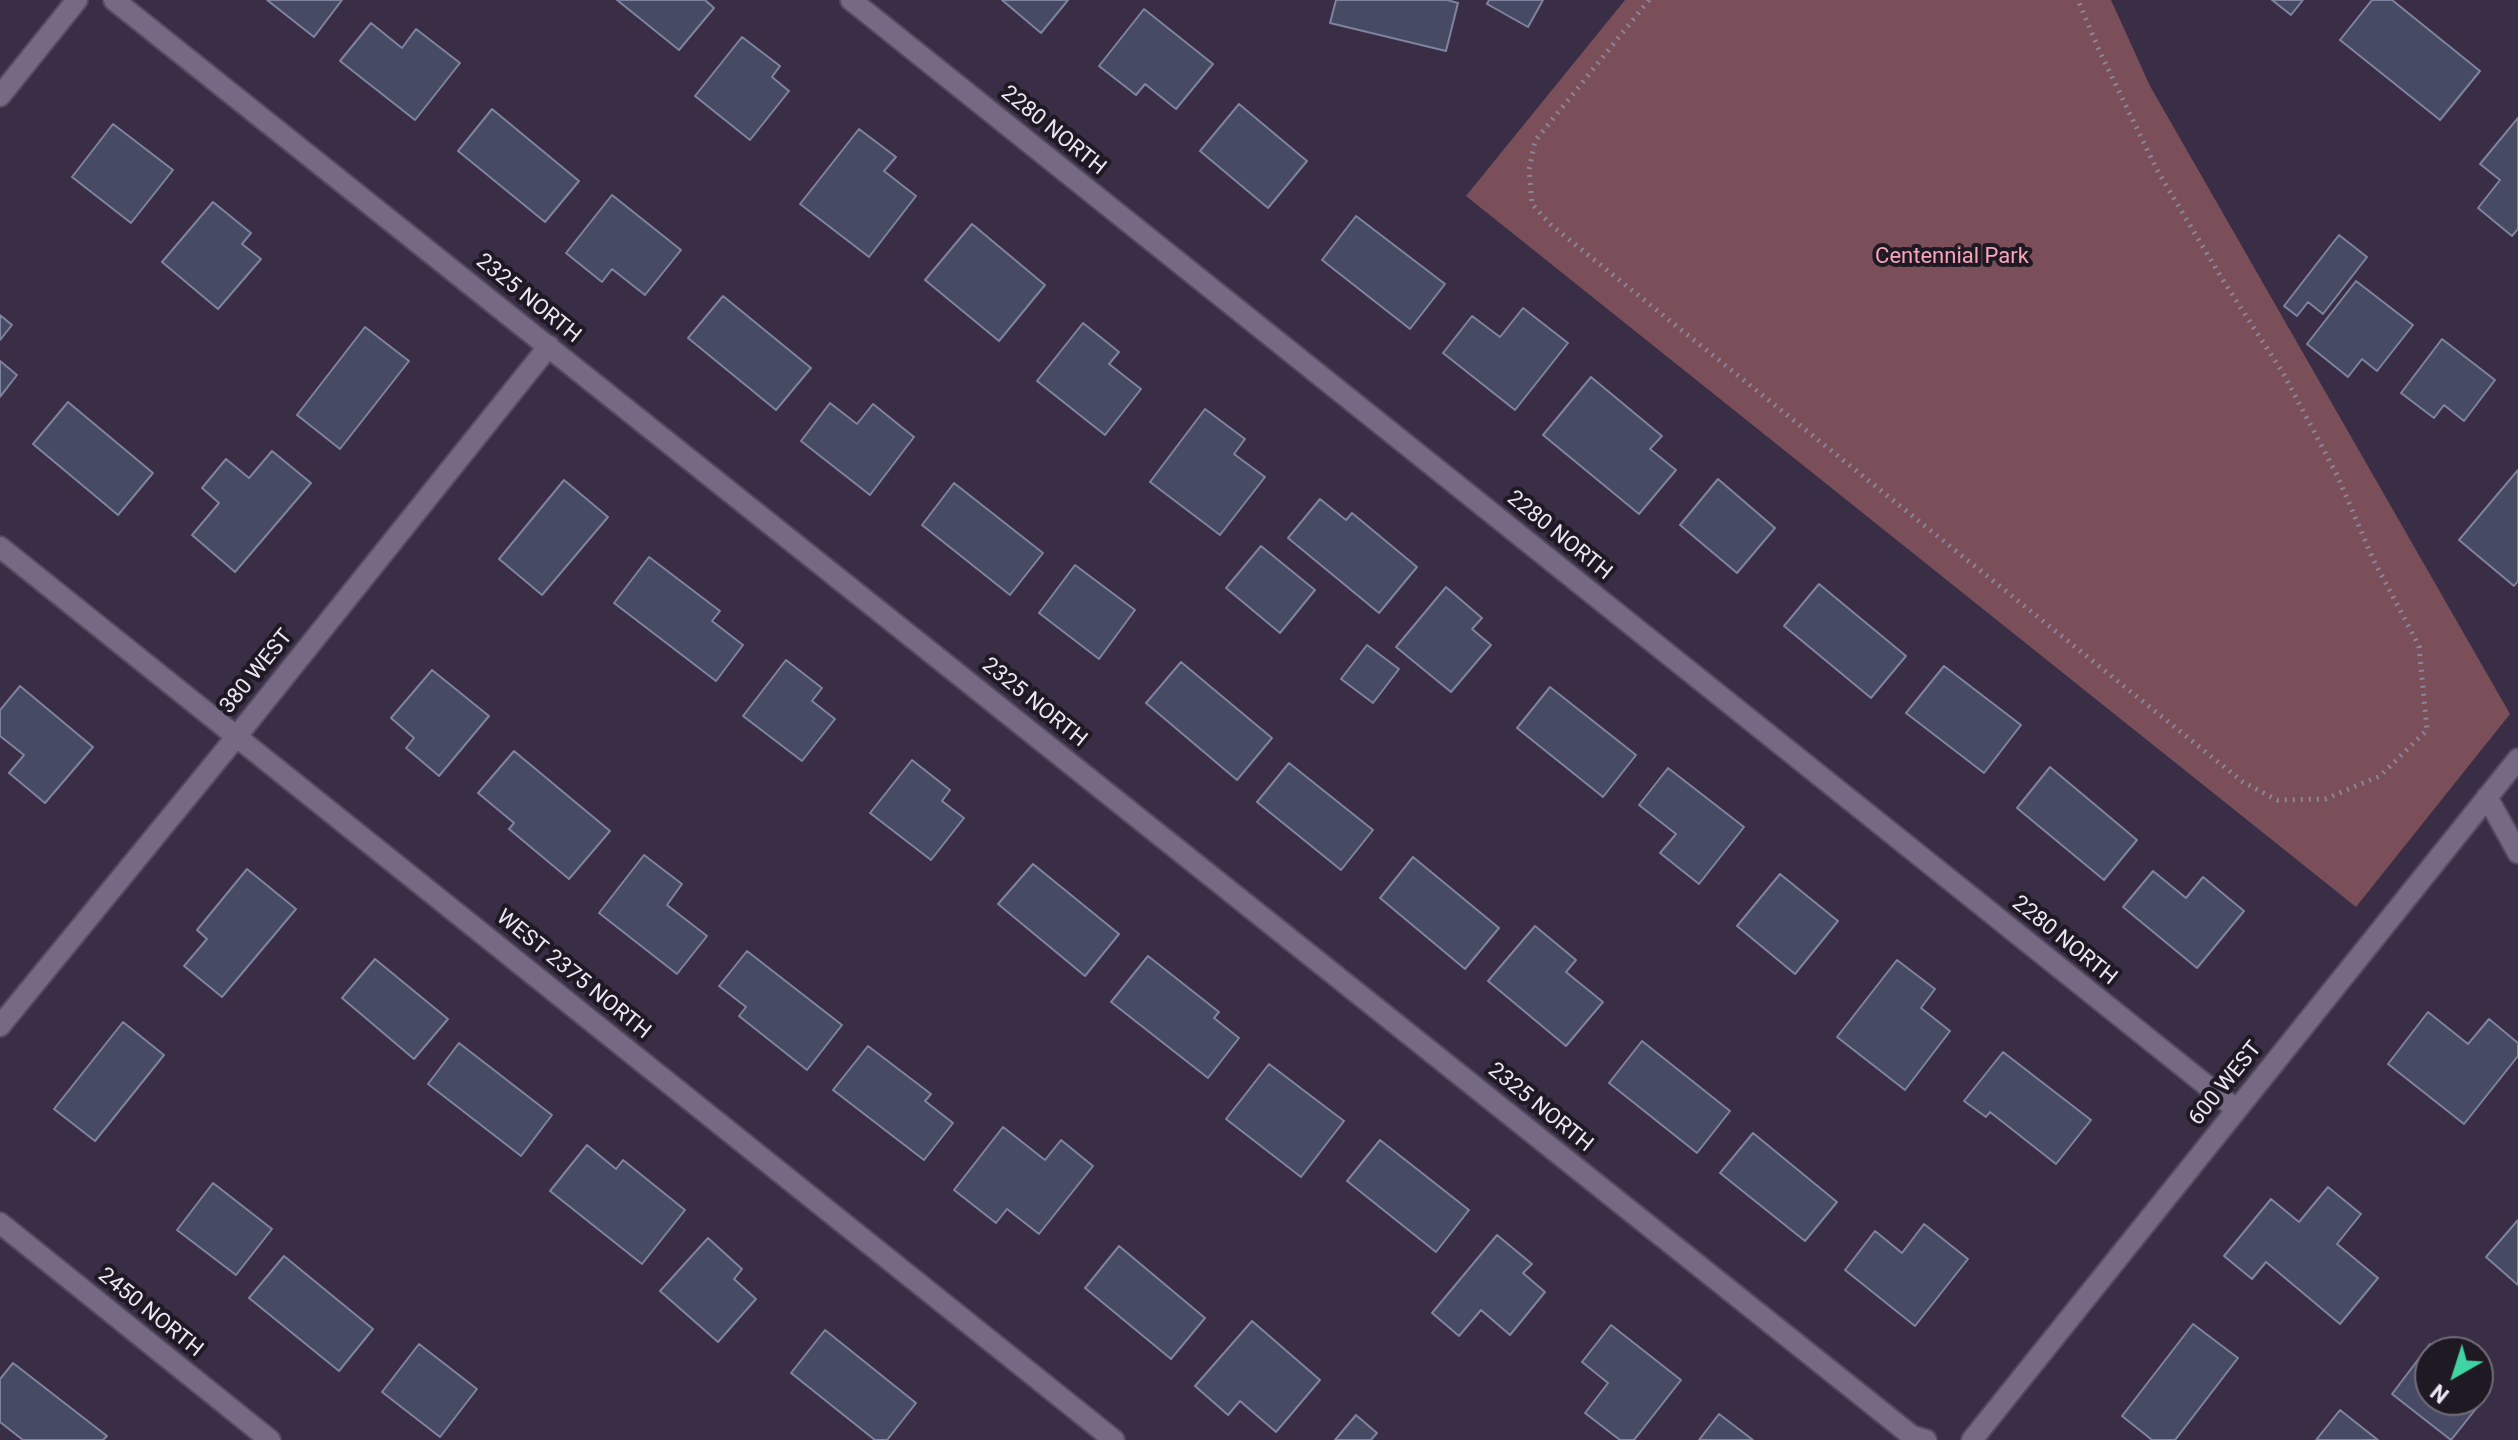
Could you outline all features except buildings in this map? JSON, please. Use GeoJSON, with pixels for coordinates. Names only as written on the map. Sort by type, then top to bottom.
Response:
{"type":"FeatureCollection","features":[{"type":"Feature","properties":{"kind":"street"},"geometry":{"type":"LineString","coordinates":[[0,96],[77,0]]}},
{"type":"Feature","properties":{"kind":"street","name":"2325 NORTH"},"geometry":{"type":"LineString","coordinates":[[114,0],[1912,1436],[1926,1440]]}},
{"type":"Feature","properties":{"kind":"street","name":"2280 NORTH"},"geometry":{"type":"LineString","coordinates":[[851,0],[2236,1109]]}},
{"type":"Feature","properties":{"kind":"street","name":"380 WEST"},"geometry":{"type":"LineString","coordinates":[[0,1026],[549,346]]}},
{"type":"Feature","properties":{"kind":"street","name":"WEST 2375 NORTH"},"geometry":{"type":"LineString","coordinates":[[0,547],[1114,1440]]}},
{"type":"Feature","properties":{"kind":"street","name":"600 WEST"},"geometry":{"type":"LineString","coordinates":[[1972,1440],[2518,759]]}},
{"type":"Feature","properties":{"kind":"street"},"geometry":{"type":"LineString","coordinates":[[2487,797],[2518,853]]}},
{"type":"Feature","properties":{"kind":"street","name":"2450 NORTH"},"geometry":{"type":"LineString","coordinates":[[0,1223],[270,1440]]}},
{"type":"Feature","properties":{"kind":"path"},"geometry":{"type":"LineString","coordinates":[[1649,0],[1535,141],[1529,170],[1532,204],[1551,225],[2243,782],[2277,800],[2325,799],[2380,776],[2427,730],[2419,646],[2373,559],[2337,475],[2283,373],[2157,170],[2078,0]]}},
{"type":"Feature","properties":{"kind":"green space","name":"Centennial Park"},"geometry":{"type":"Polygon","coordinates":[[[1625,0],[2111,0],[2150,86],[2510,714],[2356,907],[1466,196],[1625,0]]]}}]}
